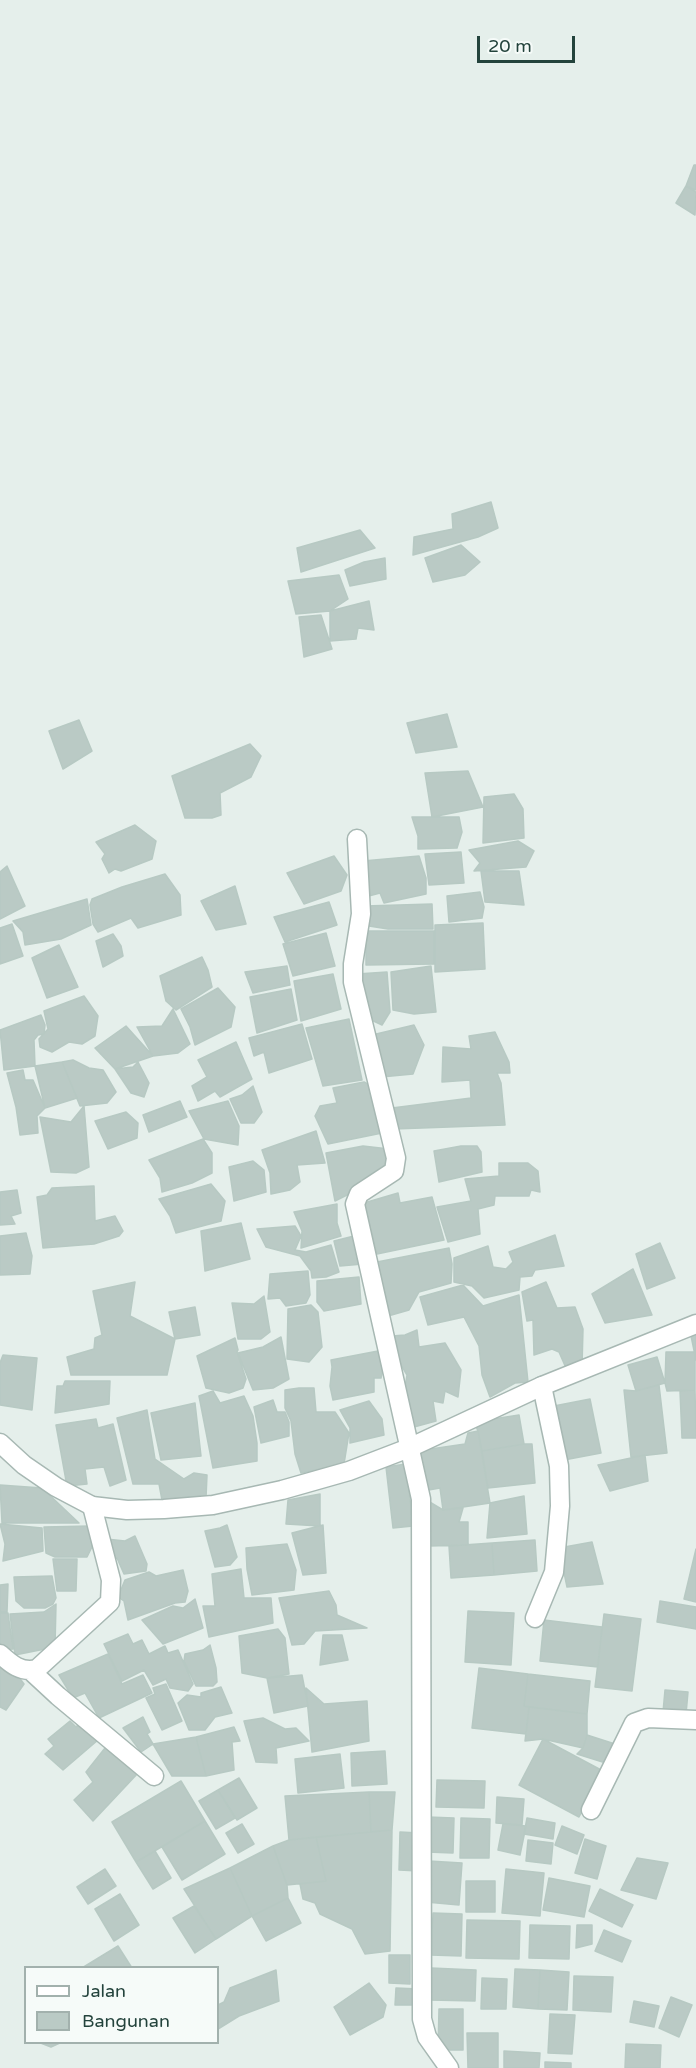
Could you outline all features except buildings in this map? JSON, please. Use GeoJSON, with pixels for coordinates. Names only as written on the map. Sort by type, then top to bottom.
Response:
{"type":"FeatureCollection","features":[{"type":"Feature","properties":{"kind":"street"},"geometry":{"type":"LineString","coordinates":[[357,839],[361,905],[353,963],[353,982],[396,1165],[394,1171],[359,1194],[355,1204],[422,1507],[422,2019],[427,2037],[449,2068]]}},
{"type":"Feature","properties":{"kind":"street"},"geometry":{"type":"LineString","coordinates":[[0,1443],[24,1465],[56,1487],[92,1506],[146,1510],[213,1505],[282,1490],[349,1471],[409,1448],[542,1386],[696,1324]]}},
{"type":"Feature","properties":{"kind":"street"},"geometry":{"type":"LineString","coordinates":[[535,1618],[554,1572],[560,1506],[560,1466],[542,1386]]}},
{"type":"Feature","properties":{"kind":"street"},"geometry":{"type":"LineString","coordinates":[[0,1654],[22,1670],[37,1669],[110,1602],[111,1580],[92,1506]]}},
{"type":"Feature","properties":{"kind":"street"},"geometry":{"type":"LineString","coordinates":[[31,1671],[154,1776]]}},
{"type":"Feature","properties":{"kind":"street"},"geometry":{"type":"LineString","coordinates":[[591,1810],[634,1723],[648,1718],[696,1720]]}}]}
